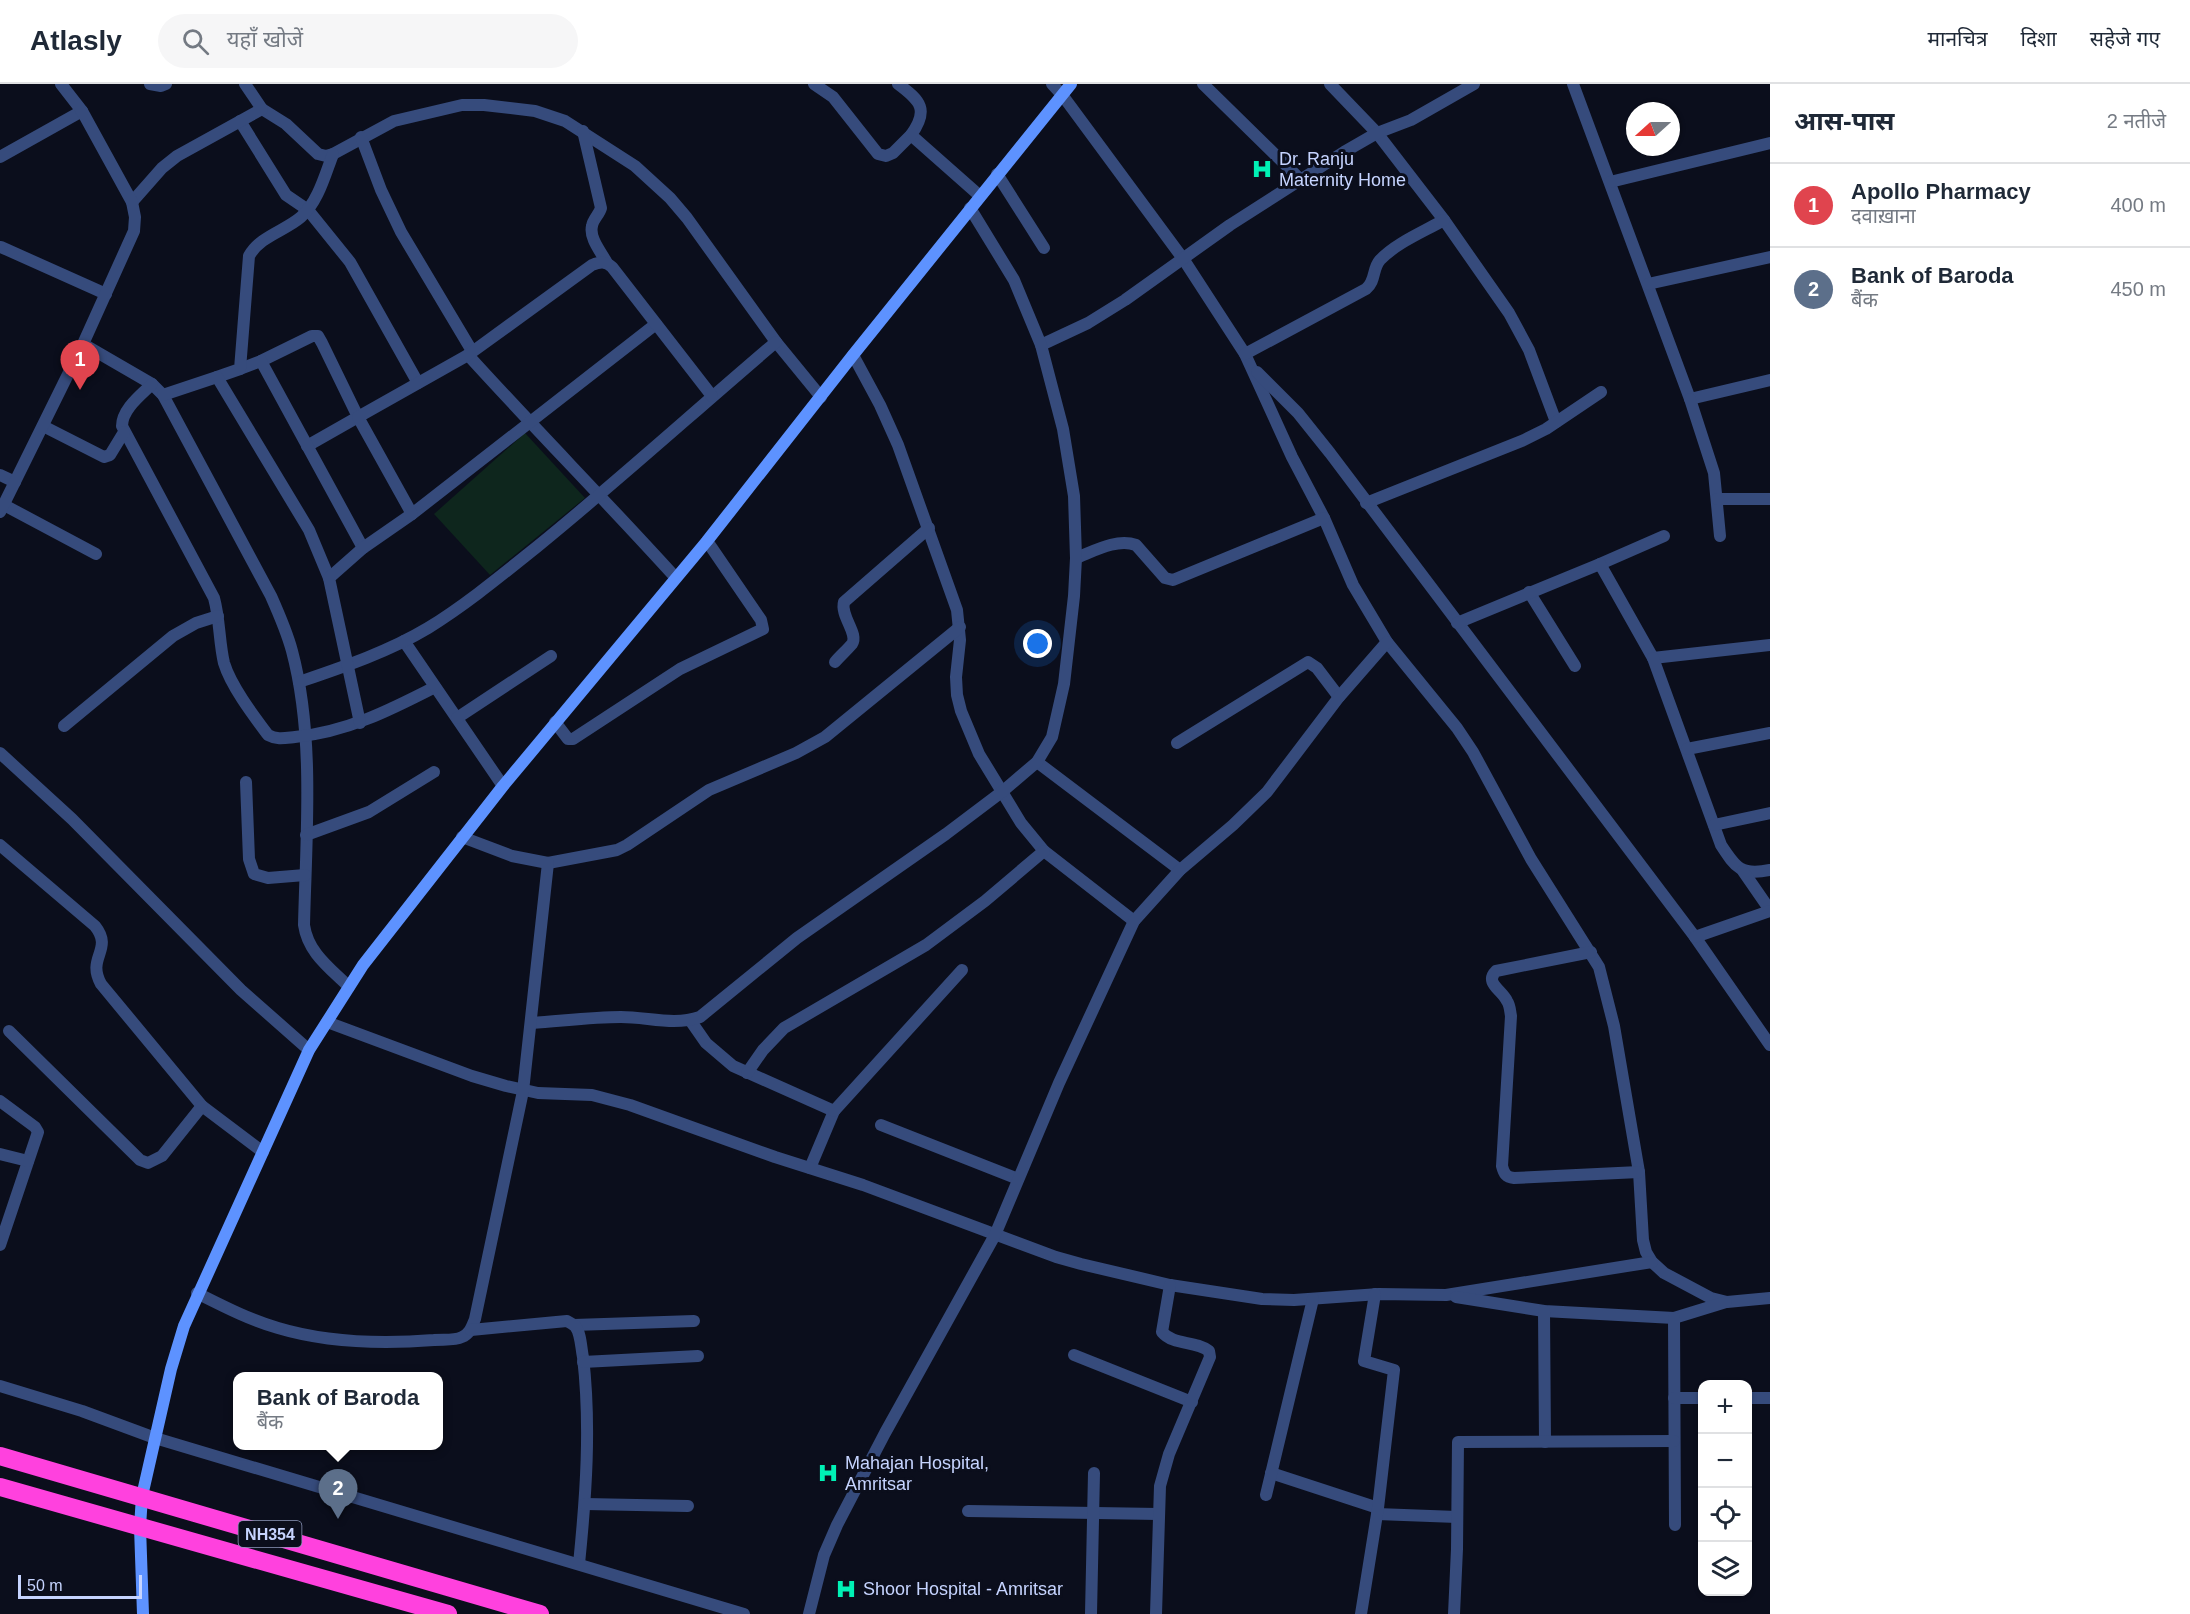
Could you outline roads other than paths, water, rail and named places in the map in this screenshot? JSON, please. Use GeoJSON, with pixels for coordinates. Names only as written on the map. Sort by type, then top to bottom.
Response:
{"type":"FeatureCollection","features":[{"type":"Feature","properties":{"kind":"highway","name":"NH354"},"geometry":{"type":"LineString","coordinates":[[0,1456],[540,1614]]}},
{"type":"Feature","properties":{"kind":"highway","name":"NH354"},"geometry":{"type":"LineString","coordinates":[[0,1487],[448,1614]]}},
{"type":"Feature","properties":{"kind":"street"},"geometry":{"type":"LineString","coordinates":[[61,84],[82,111],[132,202],[135,217],[134,231],[83,344],[2,508],[96,554]]}},
{"type":"Feature","properties":{"kind":"street"},"geometry":{"type":"LineString","coordinates":[[150,84],[161,86],[166,84]]}},
{"type":"Feature","properties":{"kind":"street"},"geometry":{"type":"LineString","coordinates":[[245,84],[262,109],[286,124],[318,154],[326,156],[394,121],[462,105],[496,105],[535,111],[565,121],[635,166],[670,198],[687,218],[776,342],[821,397]]}},
{"type":"Feature","properties":{"kind":"street"},"geometry":{"type":"LineString","coordinates":[[814,84],[832,98],[878,154],[886,156],[893,153],[920,123],[921,107],[918,100],[898,84]]}},
{"type":"Feature","properties":{"kind":"street"},"geometry":{"type":"LineString","coordinates":[[1052,84],[1064,96],[1184,260],[1245,354],[1292,457],[1324,518],[1353,585],[1388,642],[1457,728],[1473,752],[1531,859],[1590,952],[1604,982],[1614,1026],[1639,1172],[1643,1240],[1646,1252],[1652,1262],[1665,1273],[1698,1292],[1727,1302]]}},
{"type":"Feature","properties":{"kind":"street"},"geometry":{"type":"LineString","coordinates":[[143,1614],[140,1527],[142,1497],[154,1438],[184,1326],[309,1050],[363,965],[462,837],[707,541],[997,174],[1064,96],[1071,84]]}},
{"type":"Feature","properties":{"kind":"street"},"geometry":{"type":"LineString","coordinates":[[1203,84],[1301,180]]}},
{"type":"Feature","properties":{"kind":"street"},"geometry":{"type":"LineString","coordinates":[[1041,345],[1088,323],[1184,260],[1230,225],[1377,133],[1411,120],[1474,84]]}},
{"type":"Feature","properties":{"kind":"street"},"geometry":{"type":"LineString","coordinates":[[1574,84],[1690,399],[1714,473],[1720,536]]}},
{"type":"Feature","properties":{"kind":"street"},"geometry":{"type":"LineString","coordinates":[[1335,86],[1377,133],[1444,220],[1509,313],[1528,350],[1556,422]]}},
{"type":"Feature","properties":{"kind":"street"},"geometry":{"type":"LineString","coordinates":[[132,202],[162,168],[177,156],[262,109]]}},
{"type":"Feature","properties":{"kind":"street"},"geometry":{"type":"LineString","coordinates":[[0,158],[82,111]]}},
{"type":"Feature","properties":{"kind":"street"},"geometry":{"type":"LineString","coordinates":[[240,121],[286,195],[308,210],[350,262],[418,383]]}},
{"type":"Feature","properties":{"kind":"street"},"geometry":{"type":"LineString","coordinates":[[583,131],[601,208],[594,220],[591,232],[607,262],[712,396]]}},
{"type":"Feature","properties":{"kind":"street"},"geometry":{"type":"LineString","coordinates":[[911,135],[980,196]]}},
{"type":"Feature","properties":{"kind":"street"},"geometry":{"type":"LineString","coordinates":[[361,137],[381,190],[401,232],[470,353],[529,423],[601,495],[675,577]]}},
{"type":"Feature","properties":{"kind":"street"},"geometry":{"type":"LineString","coordinates":[[1610,182],[1770,143]]}},
{"type":"Feature","properties":{"kind":"street"},"geometry":{"type":"LineString","coordinates":[[240,369],[249,256],[253,248],[301,218],[308,210],[314,201],[333,154]]}},
{"type":"Feature","properties":{"kind":"street"},"geometry":{"type":"LineString","coordinates":[[997,174],[1044,248]]}},
{"type":"Feature","properties":{"kind":"street"},"geometry":{"type":"LineString","coordinates":[[532,1023],[622,1017],[672,1022],[690,1020],[710,1011],[797,938],[946,834],[1003,791],[1037,762],[1052,737],[1064,684],[1076,558],[1074,496],[1063,429],[1041,345],[1014,280],[970,208]]}},
{"type":"Feature","properties":{"kind":"street"},"geometry":{"type":"LineString","coordinates":[[1245,354],[1366,289],[1373,280],[1375,268],[1382,258],[1444,220]]}},
{"type":"Feature","properties":{"kind":"street"},"geometry":{"type":"LineString","coordinates":[[0,248],[106,294]]}},
{"type":"Feature","properties":{"kind":"street"},"geometry":{"type":"LineString","coordinates":[[1648,284],[1770,257]]}},
{"type":"Feature","properties":{"kind":"street"},"geometry":{"type":"LineString","coordinates":[[308,446],[470,353],[592,265],[607,262]]}},
{"type":"Feature","properties":{"kind":"street"},"geometry":{"type":"LineString","coordinates":[[329,578],[363,548],[412,514],[656,324]]}},
{"type":"Feature","properties":{"kind":"street"},"geometry":{"type":"LineString","coordinates":[[163,395],[261,362],[312,336],[318,336],[358,417],[412,514]]}},
{"type":"Feature","properties":{"kind":"street"},"geometry":{"type":"LineString","coordinates":[[299,682],[346,666],[430,627],[508,570],[601,495],[776,342]]}},
{"type":"Feature","properties":{"kind":"street"},"geometry":{"type":"LineString","coordinates":[[83,344],[152,384],[163,395],[271,596],[284,626],[299,682],[307,777],[304,925],[306,938],[319,958],[349,987]]}},
{"type":"Feature","properties":{"kind":"street"},"geometry":{"type":"LineString","coordinates":[[853,355],[888,422],[929,528],[957,610],[960,627],[956,676],[957,695],[961,711],[979,754],[1021,823],[1044,851],[1134,921]]}},
{"type":"Feature","properties":{"kind":"street"},"geometry":{"type":"LineString","coordinates":[[261,362],[363,548]]}},
{"type":"Feature","properties":{"kind":"street"},"geometry":{"type":"LineString","coordinates":[[1252,367],[1298,413],[1366,502],[1695,937],[1770,1045]]}},
{"type":"Feature","properties":{"kind":"street"},"geometry":{"type":"LineString","coordinates":[[217,377],[309,530],[329,578],[360,723]]}},
{"type":"Feature","properties":{"kind":"street"},"geometry":{"type":"LineString","coordinates":[[1690,399],[1770,380]]}},
{"type":"Feature","properties":{"kind":"street"},"geometry":{"type":"LineString","coordinates":[[152,384],[122,419],[124,432],[210,589],[218,616],[222,654],[229,676],[268,735],[275,739],[304,736],[360,723],[435,687]]}},
{"type":"Feature","properties":{"kind":"street"},"geometry":{"type":"LineString","coordinates":[[1366,502],[1505,449],[1556,422],[1601,393]]}},
{"type":"Feature","properties":{"kind":"street"},"geometry":{"type":"LineString","coordinates":[[43,426],[104,457],[110,454],[124,432]]}},
{"type":"Feature","properties":{"kind":"street"},"geometry":{"type":"LineString","coordinates":[[0,475],[15,482]]}},
{"type":"Feature","properties":{"kind":"street"},"geometry":{"type":"LineString","coordinates":[[1717,499],[1770,499]]}},
{"type":"Feature","properties":{"kind":"street"},"geometry":{"type":"LineString","coordinates":[[1076,558],[1119,542],[1130,542],[1136,544],[1166,578],[1173,580],[1324,518]]}},
{"type":"Feature","properties":{"kind":"street"},"geometry":{"type":"LineString","coordinates":[[835,662],[853,643],[854,638],[843,611],[844,602],[929,528]]}},
{"type":"Feature","properties":{"kind":"street"},"geometry":{"type":"LineString","coordinates":[[1457,623],[1664,536]]}},
{"type":"Feature","properties":{"kind":"street"},"geometry":{"type":"LineString","coordinates":[[555,722],[568,739],[573,740],[680,669],[763,629],[761,620],[707,541]]}},
{"type":"Feature","properties":{"kind":"street"},"geometry":{"type":"LineString","coordinates":[[1600,564],[1653,658],[1721,845],[1732,862],[1743,871],[1770,911],[1695,937]]}},
{"type":"Feature","properties":{"kind":"street"},"geometry":{"type":"LineString","coordinates":[[1529,592],[1575,666]]}},
{"type":"Feature","properties":{"kind":"street"},"geometry":{"type":"LineString","coordinates":[[64,726],[173,636],[196,622],[218,616]]}},
{"type":"Feature","properties":{"kind":"street"},"geometry":{"type":"LineString","coordinates":[[462,837],[512,856],[548,863],[617,850],[627,846],[709,790],[810,746],[837,729],[960,627]]}},
{"type":"Feature","properties":{"kind":"street"},"geometry":{"type":"LineString","coordinates":[[404,641],[503,786]]}},
{"type":"Feature","properties":{"kind":"street"},"geometry":{"type":"LineString","coordinates":[[809,1614],[824,1555],[837,1525],[994,1235],[1105,980],[1134,921],[1180,870],[1239,820],[1267,792],[1339,697],[1388,642]]}},
{"type":"Feature","properties":{"kind":"street"},"geometry":{"type":"LineString","coordinates":[[1653,658],[1770,645]]}},
{"type":"Feature","properties":{"kind":"street"},"geometry":{"type":"LineString","coordinates":[[457,718],[551,656]]}},
{"type":"Feature","properties":{"kind":"street"},"geometry":{"type":"LineString","coordinates":[[1177,743],[1308,662],[1317,668],[1339,697]]}},
{"type":"Feature","properties":{"kind":"street"},"geometry":{"type":"LineString","coordinates":[[1687,749],[1770,733]]}},
{"type":"Feature","properties":{"kind":"street"},"geometry":{"type":"LineString","coordinates":[[0,753],[72,819],[241,990],[309,1050]]}},
{"type":"Feature","properties":{"kind":"street"},"geometry":{"type":"LineString","coordinates":[[1037,762],[1180,870]]}},
{"type":"Feature","properties":{"kind":"street"},"geometry":{"type":"LineString","coordinates":[[306,835],[369,812],[434,772]]}},
{"type":"Feature","properties":{"kind":"street"},"geometry":{"type":"LineString","coordinates":[[246,782],[249,859],[254,874],[268,878],[305,874]]}},
{"type":"Feature","properties":{"kind":"street"},"geometry":{"type":"LineString","coordinates":[[1714,825],[1770,813]]}},
{"type":"Feature","properties":{"kind":"street"},"geometry":{"type":"LineString","coordinates":[[0,845],[100,932],[102,947],[95,969],[101,984],[202,1106],[262,1152]]}},
{"type":"Feature","properties":{"kind":"street"},"geometry":{"type":"LineString","coordinates":[[747,1073],[767,1044],[784,1028],[926,945],[985,901],[1044,851]]}},
{"type":"Feature","properties":{"kind":"street"},"geometry":{"type":"LineString","coordinates":[[471,1330],[523,1091],[548,863]]}},
{"type":"Feature","properties":{"kind":"street"},"geometry":{"type":"LineString","coordinates":[[1743,871],[1756,873],[1770,870]]}},
{"type":"Feature","properties":{"kind":"street"},"geometry":{"type":"LineString","coordinates":[[1590,952],[1496,971],[1492,974],[1493,984],[1508,1002],[1510,1016],[1502,1166],[1504,1174],[1509,1178],[1639,1172]]}},
{"type":"Feature","properties":{"kind":"street"},"geometry":{"type":"LineString","coordinates":[[810,1168],[834,1111],[962,970]]}},
{"type":"Feature","properties":{"kind":"street"},"geometry":{"type":"LineString","coordinates":[[690,1020],[706,1043],[733,1066],[834,1111]]}},
{"type":"Feature","properties":{"kind":"street"},"geometry":{"type":"LineString","coordinates":[[327,1022],[472,1076],[523,1091],[551,1094],[578,1093],[609,1098],[863,1185],[994,1235],[1081,1264],[1170,1285],[1262,1299],[1313,1299],[1375,1294],[1446,1295],[1544,1311],[1674,1318],[1727,1302],[1770,1299]]}},
{"type":"Feature","properties":{"kind":"street"},"geometry":{"type":"LineString","coordinates":[[9,1031],[140,1160],[148,1162],[162,1156],[202,1106]]}},
{"type":"Feature","properties":{"kind":"street"},"geometry":{"type":"LineString","coordinates":[[0,1101],[38,1132],[0,1245]]}},
{"type":"Feature","properties":{"kind":"street"},"geometry":{"type":"LineString","coordinates":[[881,1125],[1018,1179]]}},
{"type":"Feature","properties":{"kind":"street"},"geometry":{"type":"LineString","coordinates":[[0,1154],[28,1161]]}},
{"type":"Feature","properties":{"kind":"street"},"geometry":{"type":"LineString","coordinates":[[1446,1295],[1652,1262]]}},
{"type":"Feature","properties":{"kind":"street"},"geometry":{"type":"LineString","coordinates":[[1156,1614],[1160,1486],[1164,1469],[1208,1365],[1209,1352],[1203,1347],[1167,1338],[1162,1332],[1170,1285]]}},
{"type":"Feature","properties":{"kind":"street"},"geometry":{"type":"LineString","coordinates":[[197,1293],[236,1312],[278,1328],[307,1335],[377,1342],[459,1338],[471,1330],[567,1322],[574,1325],[694,1321]]}},
{"type":"Feature","properties":{"kind":"street"},"geometry":{"type":"LineString","coordinates":[[1361,1614],[1377,1511],[1394,1370],[1364,1360],[1375,1294]]}},
{"type":"Feature","properties":{"kind":"street"},"geometry":{"type":"LineString","coordinates":[[1266,1495],[1313,1299]]}},
{"type":"Feature","properties":{"kind":"street"},"geometry":{"type":"LineString","coordinates":[[1544,1311],[1545,1442]]}},
{"type":"Feature","properties":{"kind":"street"},"geometry":{"type":"LineString","coordinates":[[1674,1318],[1675,1525]]}},
{"type":"Feature","properties":{"kind":"street"},"geometry":{"type":"LineString","coordinates":[[574,1325],[578,1333],[583,1362],[587,1438],[585,1504],[579,1564]]}},
{"type":"Feature","properties":{"kind":"street"},"geometry":{"type":"LineString","coordinates":[[1074,1355],[1192,1402]]}},
{"type":"Feature","properties":{"kind":"street"},"geometry":{"type":"LineString","coordinates":[[583,1362],[698,1356]]}},
{"type":"Feature","properties":{"kind":"street"},"geometry":{"type":"LineString","coordinates":[[0,1386],[82,1411],[154,1438],[744,1614]]}},
{"type":"Feature","properties":{"kind":"street"},"geometry":{"type":"LineString","coordinates":[[1674,1398],[1698,1398]]}},
{"type":"Feature","properties":{"kind":"street"},"geometry":{"type":"LineString","coordinates":[[1752,1398],[1770,1398]]}},
{"type":"Feature","properties":{"kind":"street"},"geometry":{"type":"LineString","coordinates":[[1454,1614],[1458,1443],[1674,1441]]}},
{"type":"Feature","properties":{"kind":"street"},"geometry":{"type":"LineString","coordinates":[[1091,1614],[1094,1473]]}},
{"type":"Feature","properties":{"kind":"street"},"geometry":{"type":"LineString","coordinates":[[1271,1473],[1377,1511],[1457,1517]]}},
{"type":"Feature","properties":{"kind":"street"},"geometry":{"type":"LineString","coordinates":[[585,1504],[688,1506]]}},
{"type":"Feature","properties":{"kind":"street"},"geometry":{"type":"LineString","coordinates":[[968,1511],[1159,1514]]}},
{"type":"Feature","properties":{"kind":"place","name":"Dr. Ranju Maternity Home"},"geometry":{"type":"Point","coordinates":[1262,169]}},
{"type":"Feature","properties":{"kind":"place","name":"Apollo Pharmacy"},"geometry":{"type":"Point","coordinates":[80,390]}},
{"type":"Feature","properties":{"kind":"place","name":"Mahajan Hospital, Amritsar"},"geometry":{"type":"Point","coordinates":[828,1473]}},
{"type":"Feature","properties":{"kind":"place","name":"Bank of Baroda"},"geometry":{"type":"Point","coordinates":[338,1519]}},
{"type":"Feature","properties":{"kind":"place","name":"Shoor Hospital - Amritsar"},"geometry":{"type":"Point","coordinates":[846,1589]}}]}
